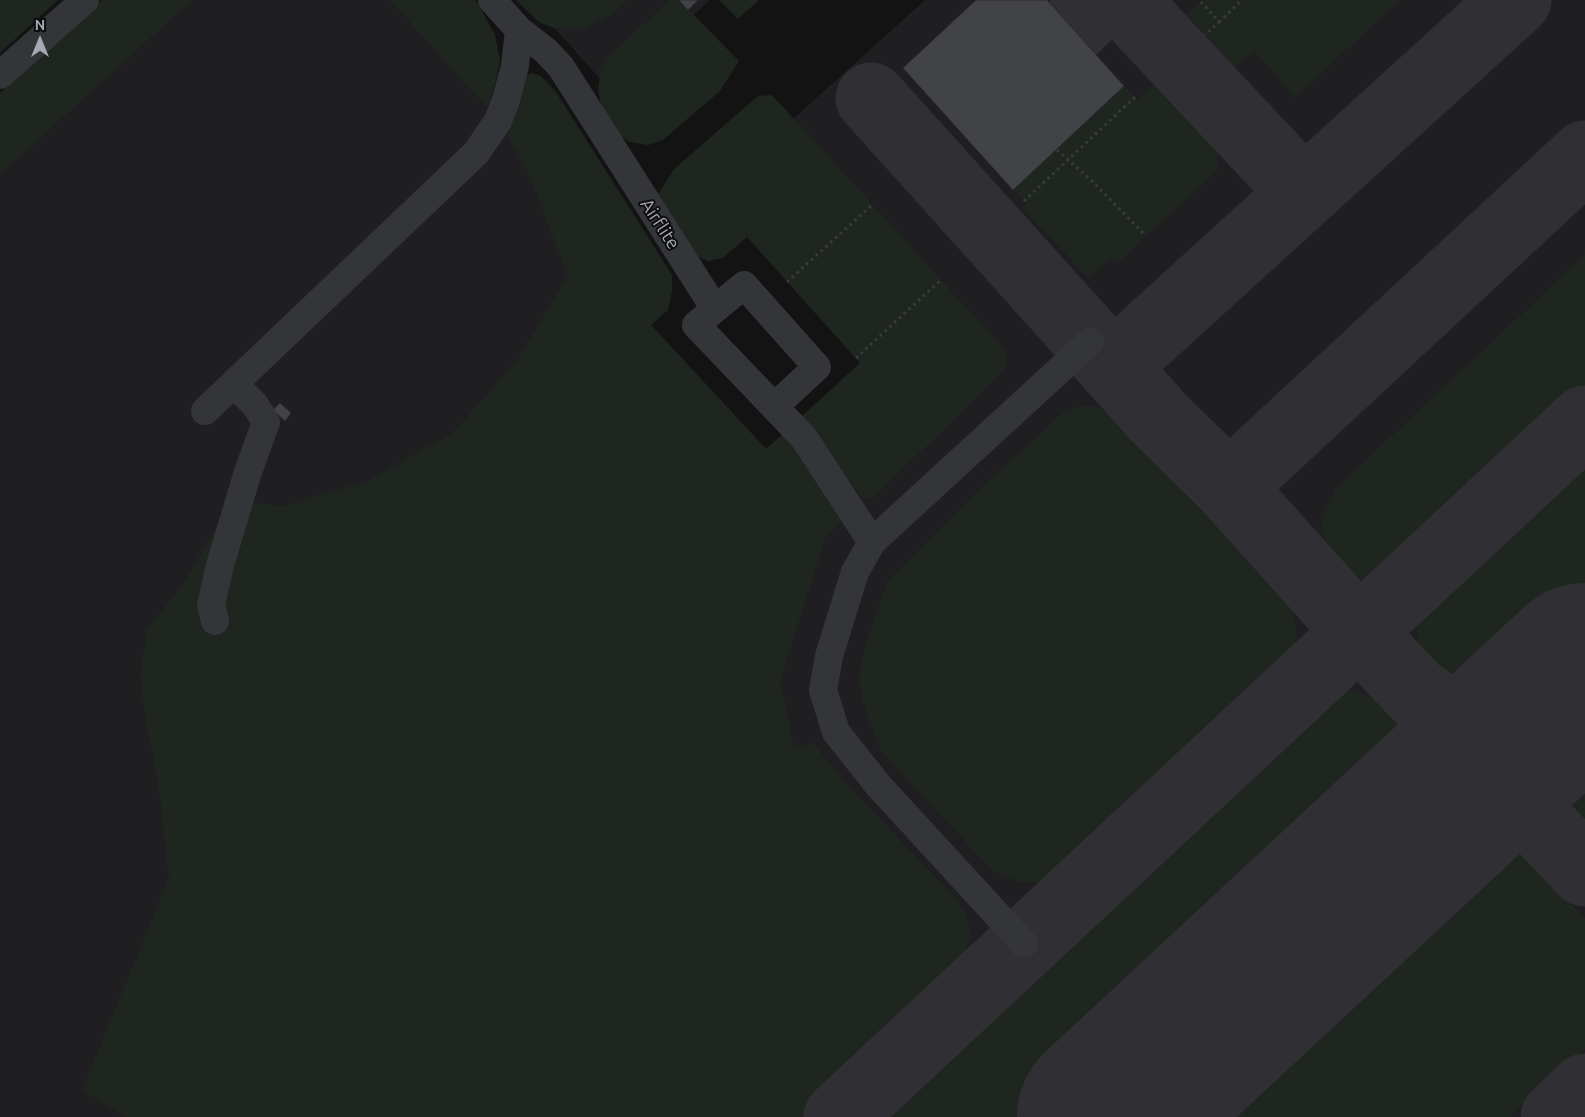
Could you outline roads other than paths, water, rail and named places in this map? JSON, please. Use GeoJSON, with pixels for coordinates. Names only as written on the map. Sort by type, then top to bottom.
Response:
{"type":"FeatureCollection","features":[{"type":"Feature","properties":{"kind":"street"},"geometry":{"type":"LineString","coordinates":[[0,75],[85,0]]}},
{"type":"Feature","properties":{"kind":"street","name":"Airflite"},"geometry":{"type":"LineString","coordinates":[[492,0],[519,30],[546,51],[561,67],[715,309]]}},
{"type":"Feature","properties":{"kind":"street"},"geometry":{"type":"LineString","coordinates":[[205,411],[476,153],[498,121],[506,100],[515,66],[519,30]]}},
{"type":"Feature","properties":{"kind":"street"},"geometry":{"type":"LineString","coordinates":[[775,406],[818,367],[744,285],[696,325],[804,438],[872,542]]}},
{"type":"Feature","properties":{"kind":"street"},"geometry":{"type":"LineString","coordinates":[[1024,944],[878,785],[836,732],[823,690],[829,656],[855,572],[872,542],[1090,342]]}},
{"type":"Feature","properties":{"kind":"street"},"geometry":{"type":"LineString","coordinates":[[215,621],[211,605],[220,565],[248,472],[266,422],[255,405],[234,384]]}}]}
